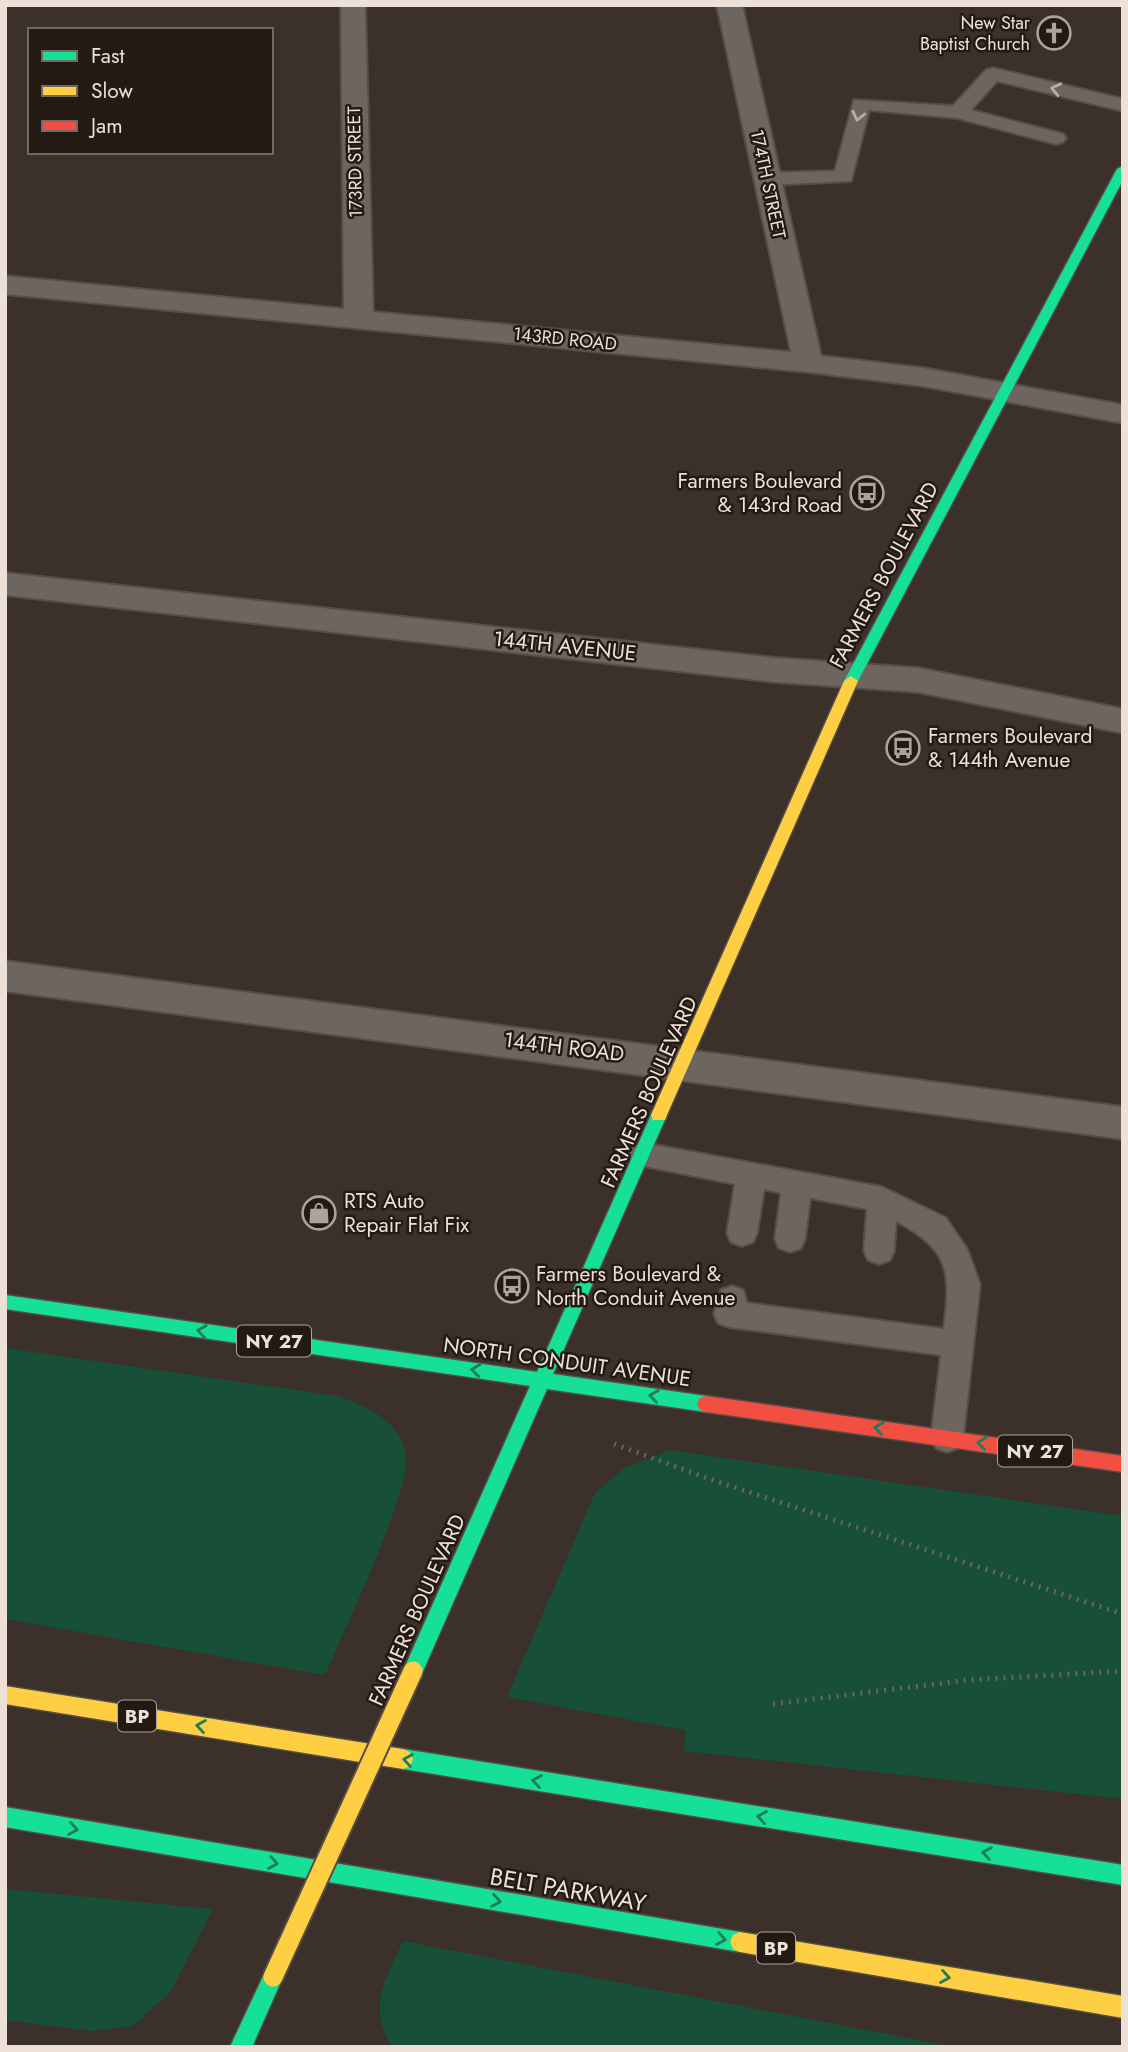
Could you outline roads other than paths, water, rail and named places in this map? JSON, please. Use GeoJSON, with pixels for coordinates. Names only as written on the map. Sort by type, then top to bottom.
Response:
{"type":"FeatureCollection","features":[{"type":"Feature","properties":{"kind":"main road","name":"FARMERS BOULEVARD"},"geometry":{"type":"LineString","coordinates":[[242,2047],[644,1155],[854,675],[1003,391],[1114,202],[1123,169]]}},
{"type":"Feature","properties":{"kind":"main road","name":"NORTH CONDUIT AVENUE"},"geometry":{"type":"LineString","coordinates":[[5,1302],[1123,1464]]}},
{"type":"Feature","properties":{"kind":"main road","name":"BP"},"geometry":{"type":"LineString","coordinates":[[5,1695],[1123,1875]]}},
{"type":"Feature","properties":{"kind":"main road","name":"BELT PARKWAY"},"geometry":{"type":"LineString","coordinates":[[5,1817],[1123,2007]]}},
{"type":"Feature","properties":{"kind":"main road"},"geometry":{"type":"LineString","coordinates":[[1054,1864],[1123,1869]]}},
{"type":"Feature","properties":{"kind":"street","name":"173RD STREET"},"geometry":{"type":"LineString","coordinates":[[352,5],[359,319]]}},
{"type":"Feature","properties":{"kind":"street","name":"174TH STREET"},"geometry":{"type":"LineString","coordinates":[[729,5],[808,363]]}},
{"type":"Feature","properties":{"kind":"street","name":"143RD ROAD"},"geometry":{"type":"LineString","coordinates":[[5,285],[808,363],[923,377],[1123,414]]}},
{"type":"Feature","properties":{"kind":"street","name":"144TH AVENUE"},"geometry":{"type":"LineString","coordinates":[[5,584],[776,670],[918,680],[1123,721]]}},
{"type":"Feature","properties":{"kind":"street","name":"144TH ROAD"},"geometry":{"type":"LineString","coordinates":[[5,975],[1123,1123]]}},
{"type":"Feature","properties":{"kind":"lane"},"geometry":{"type":"LineString","coordinates":[[958,112],[993,74],[1123,105]]}},
{"type":"Feature","properties":{"kind":"lane"},"geometry":{"type":"LineString","coordinates":[[767,180],[844,177],[860,104],[958,112],[1056,138]]}},
{"type":"Feature","properties":{"kind":"lane"},"geometry":{"type":"LineString","coordinates":[[644,1155],[882,1199],[935,1227],[956,1258],[965,1284],[947,1438]]}},
{"type":"Feature","properties":{"kind":"lane"},"geometry":{"type":"LineString","coordinates":[[742,1233],[751,1176]]}},
{"type":"Feature","properties":{"kind":"lane"},"geometry":{"type":"LineString","coordinates":[[790,1239],[797,1185]]}},
{"type":"Feature","properties":{"kind":"lane"},"geometry":{"type":"LineString","coordinates":[[879,1251],[882,1199]]}},
{"type":"Feature","properties":{"kind":"lane"},"geometry":{"type":"LineString","coordinates":[[732,1299],[729,1314],[782,1314],[875,1327],[958,1344]]}},
{"type":"Feature","properties":{"kind":"place","name":"New Star Baptist Church"},"geometry":{"type":"Point","coordinates":[1054,33]}},
{"type":"Feature","properties":{"kind":"place","name":"Farmers Boulevard & 143rd Road"},"geometry":{"type":"Point","coordinates":[867,493]}},
{"type":"Feature","properties":{"kind":"place","name":"Farmers Boulevard & 144th Avenue"},"geometry":{"type":"Point","coordinates":[903,748]}},
{"type":"Feature","properties":{"kind":"place","name":"RTS Auto Repair Flat Fix"},"geometry":{"type":"Point","coordinates":[319,1213]}},
{"type":"Feature","properties":{"kind":"place","name":"Farmers Boulevard & North Conduit Avenue"},"geometry":{"type":"Point","coordinates":[512,1286]}}]}
